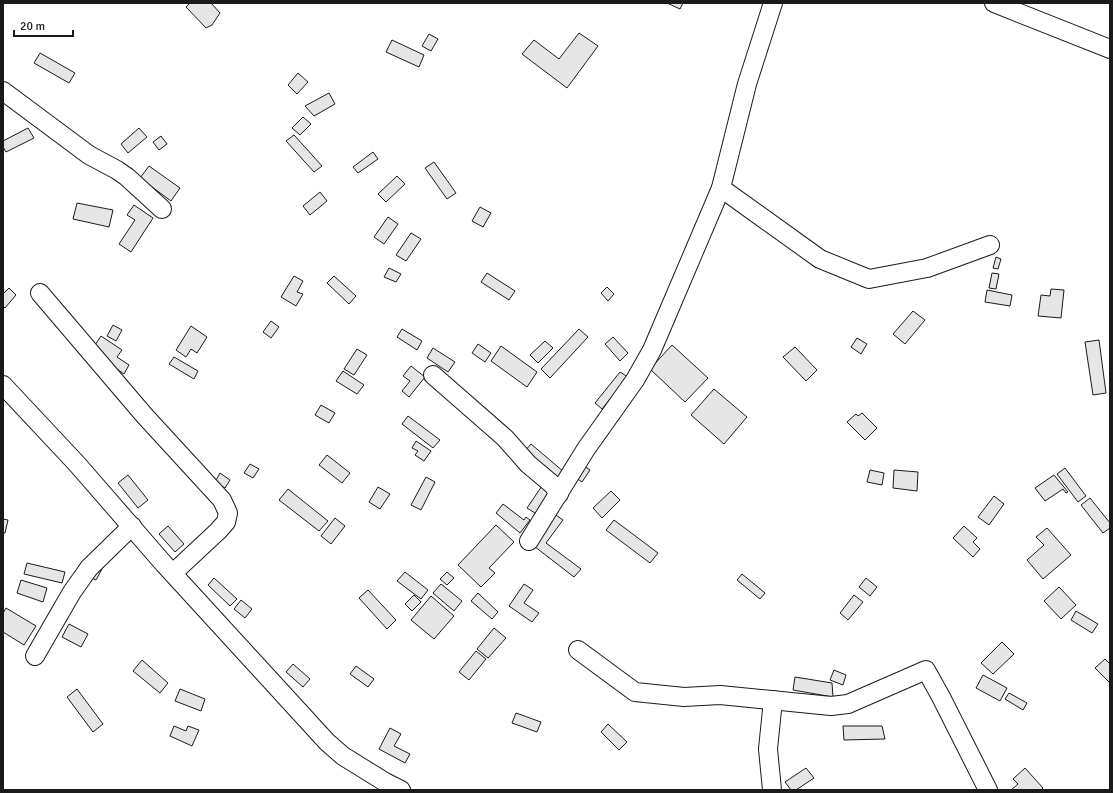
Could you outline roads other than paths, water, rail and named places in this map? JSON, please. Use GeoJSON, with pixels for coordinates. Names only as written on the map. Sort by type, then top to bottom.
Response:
{"type":"FeatureCollection","features":[{"type":"Feature","properties":{"kind":"street"},"geometry":{"type":"LineString","coordinates":[[529,541],[586,449],[635,380],[652,350],[721,188],[747,84],[773,3]]}},
{"type":"Feature","properties":{"kind":"street"},"geometry":{"type":"LineString","coordinates":[[994,3],[1110,49]]}},
{"type":"Feature","properties":{"kind":"street"},"geometry":{"type":"LineString","coordinates":[[3,91],[89,155],[117,170],[162,209]]}},
{"type":"Feature","properties":{"kind":"street"},"geometry":{"type":"LineString","coordinates":[[721,188],[820,260],[869,279],[927,268],[990,245]]}},
{"type":"Feature","properties":{"kind":"street"},"geometry":{"type":"LineString","coordinates":[[40,293],[144,414],[222,500],[228,513],[226,522],[173,573]]}},
{"type":"Feature","properties":{"kind":"street"},"geometry":{"type":"LineString","coordinates":[[433,375],[505,438],[528,464],[553,485],[559,494]]}},
{"type":"Feature","properties":{"kind":"street"},"geometry":{"type":"LineString","coordinates":[[3,385],[78,464],[173,573],[327,742],[342,756],[401,790]]}},
{"type":"Feature","properties":{"kind":"street"},"geometry":{"type":"LineString","coordinates":[[35,656],[72,592],[89,568],[132,526]]}},
{"type":"Feature","properties":{"kind":"street"},"geometry":{"type":"LineString","coordinates":[[578,650],[635,692],[684,697],[720,695],[810,705],[831,706],[848,704],[926,670],[988,790]]}},
{"type":"Feature","properties":{"kind":"street"},"geometry":{"type":"LineString","coordinates":[[772,790],[768,749],[773,700]]}}]}
